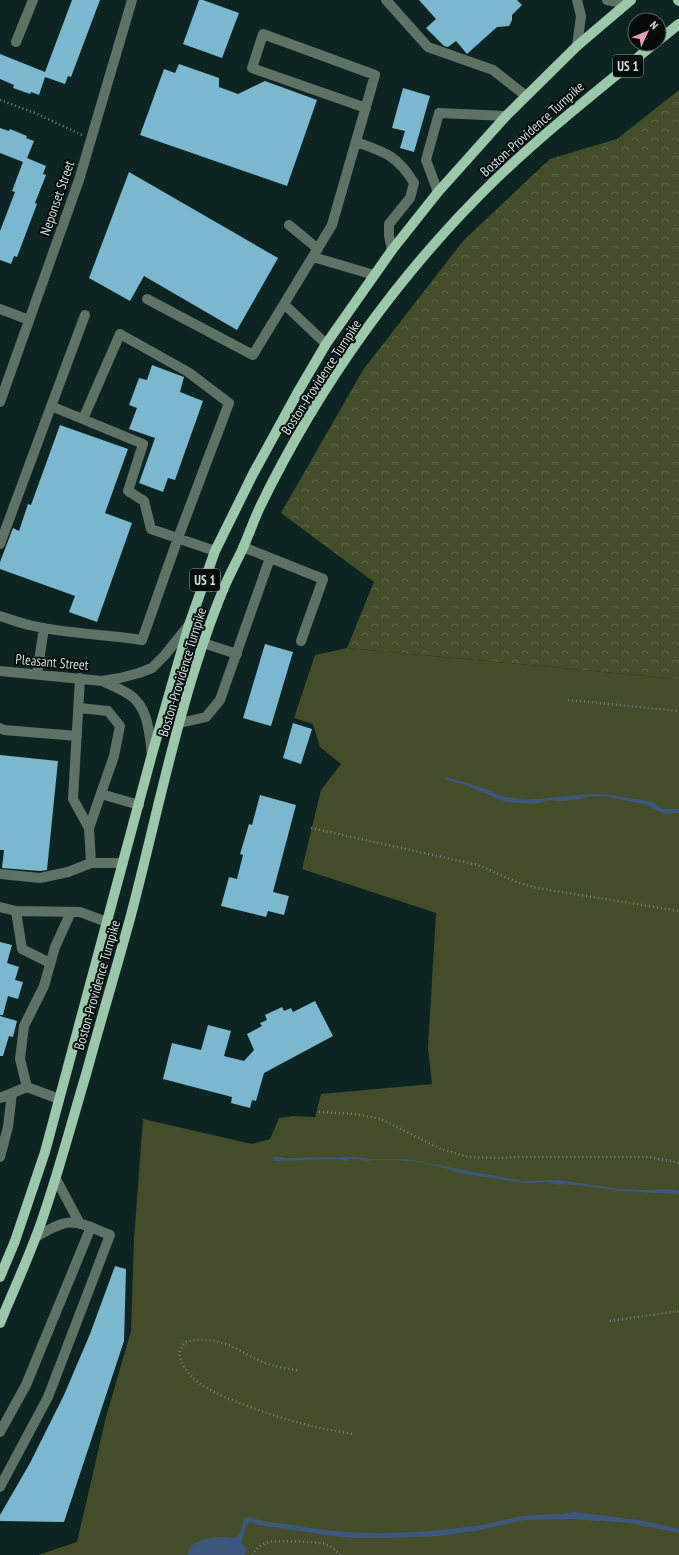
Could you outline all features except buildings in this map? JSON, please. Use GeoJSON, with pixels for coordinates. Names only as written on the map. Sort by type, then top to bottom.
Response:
{"type":"FeatureCollection","features":[{"type":"Feature","properties":{"kind":"main road","name":"Boston-Providence Turnpike"},"geometry":{"type":"LineString","coordinates":[[1,1274],[45,1152],[152,754],[189,625],[216,551],[253,474],[326,344],[392,250],[438,192],[506,116],[526,96],[577,46],[628,2]]}},
{"type":"Feature","properties":{"kind":"main road"},"geometry":{"type":"LineString","coordinates":[[667,34],[679,24]]}},
{"type":"Feature","properties":{"kind":"main road","name":"Boston-Providence Turnpike"},"geometry":{"type":"LineString","coordinates":[[0,1323],[36,1237],[56,1179],[130,918],[190,685],[203,643],[222,592],[260,508],[330,383],[362,336],[404,281],[454,222],[498,178],[589,97],[644,52]]}},
{"type":"Feature","properties":{"kind":"street"},"geometry":{"type":"LineString","coordinates":[[16,42],[33,0]]}},
{"type":"Feature","properties":{"kind":"street","name":"Neponset Street"},"geometry":{"type":"LineString","coordinates":[[0,402],[79,180],[132,0]]}},
{"type":"Feature","properties":{"kind":"street"},"geometry":{"type":"LineString","coordinates":[[386,0],[428,47],[493,70],[526,96]]}},
{"type":"Feature","properties":{"kind":"street"},"geometry":{"type":"LineString","coordinates":[[577,0],[581,16],[577,46]]}},
{"type":"Feature","properties":{"kind":"street"},"geometry":{"type":"LineString","coordinates":[[607,0],[628,2]]}},
{"type":"Feature","properties":{"kind":"street"},"geometry":{"type":"LineString","coordinates":[[147,299],[253,355],[332,226],[366,108],[375,75],[263,34],[252,68],[366,108]]}},
{"type":"Feature","properties":{"kind":"street"},"geometry":{"type":"LineString","coordinates":[[438,192],[426,160],[439,113],[506,116]]}},
{"type":"Feature","properties":{"kind":"street"},"geometry":{"type":"LineString","coordinates":[[356,142],[384,152],[405,168],[414,184],[410,198],[389,224],[388,236],[392,250]]}},
{"type":"Feature","properties":{"kind":"street"},"geometry":{"type":"LineString","coordinates":[[288,225],[315,253],[374,275]]}},
{"type":"Feature","properties":{"kind":"street"},"geometry":{"type":"LineString","coordinates":[[284,304],[326,344]]}},
{"type":"Feature","properties":{"kind":"street"},"geometry":{"type":"LineString","coordinates":[[0,310],[28,320]]}},
{"type":"Feature","properties":{"kind":"street"},"geometry":{"type":"LineString","coordinates":[[0,544],[85,315]]}},
{"type":"Feature","properties":{"kind":"street"},"geometry":{"type":"LineString","coordinates":[[0,616],[44,628],[142,640],[178,538],[229,403],[188,372],[120,334],[82,419]]}},
{"type":"Feature","properties":{"kind":"street"},"geometry":{"type":"LineString","coordinates":[[51,406],[143,444],[128,491],[144,501],[151,528],[216,551]]}},
{"type":"Feature","properties":{"kind":"street"},"geometry":{"type":"LineString","coordinates":[[243,547],[323,579],[301,642]]}},
{"type":"Feature","properties":{"kind":"street"},"geometry":{"type":"LineString","coordinates":[[180,723],[206,717],[220,700],[270,558]]}},
{"type":"Feature","properties":{"kind":"street","name":"Pleasant Street"},"geometry":{"type":"LineString","coordinates":[[0,671],[102,681],[120,678],[152,668],[164,656],[189,625]]}},
{"type":"Feature","properties":{"kind":"street"},"geometry":{"type":"LineString","coordinates":[[37,674],[44,628]]}},
{"type":"Feature","properties":{"kind":"street"},"geometry":{"type":"LineString","coordinates":[[203,643],[237,654]]}},
{"type":"Feature","properties":{"kind":"street"},"geometry":{"type":"LineString","coordinates":[[80,678],[73,799],[89,828],[92,863]]}},
{"type":"Feature","properties":{"kind":"street","name":"Pleasant Street"},"geometry":{"type":"LineString","coordinates":[[102,681],[131,695],[140,704],[146,714],[152,754]]}},
{"type":"Feature","properties":{"kind":"street"},"geometry":{"type":"LineString","coordinates":[[79,708],[108,711],[120,726],[114,756],[89,828]]}},
{"type":"Feature","properties":{"kind":"street"},"geometry":{"type":"LineString","coordinates":[[0,728],[4,730],[77,736]]}},
{"type":"Feature","properties":{"kind":"street"},"geometry":{"type":"LineString","coordinates":[[101,794],[139,805]]}},
{"type":"Feature","properties":{"kind":"street"},"geometry":{"type":"LineString","coordinates":[[0,874],[40,878],[68,872],[92,863],[123,863]]}},
{"type":"Feature","properties":{"kind":"street"},"geometry":{"type":"LineString","coordinates":[[0,907],[16,911],[80,912],[107,922]]}},
{"type":"Feature","properties":{"kind":"street"},"geometry":{"type":"LineString","coordinates":[[16,911],[22,949],[50,963]]}},
{"type":"Feature","properties":{"kind":"street"},"geometry":{"type":"LineString","coordinates":[[27,1087],[20,1059],[24,1026],[44,986],[55,947],[71,912]]}},
{"type":"Feature","properties":{"kind":"street"},"geometry":{"type":"LineString","coordinates":[[0,1098],[27,1087],[59,1099]]}},
{"type":"Feature","properties":{"kind":"street"},"geometry":{"type":"LineString","coordinates":[[0,1157],[8,1127],[12,1093]]}},
{"type":"Feature","properties":{"kind":"street"},"geometry":{"type":"LineString","coordinates":[[56,1179],[79,1222]]}},
{"type":"Feature","properties":{"kind":"street"},"geometry":{"type":"LineString","coordinates":[[0,1487],[48,1397],[110,1235],[79,1222],[57,1224],[36,1237]]}},
{"type":"Feature","properties":{"kind":"street"},"geometry":{"type":"LineString","coordinates":[[0,1432],[26,1385],[91,1227]]}},
{"type":"Feature","properties":{"kind":"path"},"geometry":{"type":"LineString","coordinates":[[0,100],[35,113],[92,139]]}},
{"type":"Feature","properties":{"kind":"path"},"geometry":{"type":"LineString","coordinates":[[568,700],[679,711]]}},
{"type":"Feature","properties":{"kind":"path"},"geometry":{"type":"LineString","coordinates":[[311,828],[478,865],[519,884],[679,910]]}},
{"type":"Feature","properties":{"kind":"path"},"geometry":{"type":"LineString","coordinates":[[319,1112],[355,1114],[381,1119],[441,1149],[468,1157],[649,1157],[679,1163]]}},
{"type":"Feature","properties":{"kind":"path"},"geometry":{"type":"LineString","coordinates":[[610,1321],[679,1311]]}},
{"type":"Feature","properties":{"kind":"path"},"geometry":{"type":"LineString","coordinates":[[297,1370],[268,1364],[237,1348],[215,1341],[201,1339],[185,1342],[180,1348],[179,1355],[181,1363],[195,1380],[216,1394],[281,1418],[314,1427],[353,1434]]}},
{"type":"Feature","properties":{"kind":"path"},"geometry":{"type":"LineString","coordinates":[[252,1555],[263,1544],[278,1540],[319,1542],[330,1547],[340,1555]]}},
{"type":"Feature","properties":{"kind":"green space"},"geometry":{"type":"Polygon","coordinates":[[[679,90],[679,679],[347,648],[374,582],[281,513],[363,370],[463,241],[550,159],[617,139],[679,90]]]}},
{"type":"Feature","properties":{"kind":"green space"},"geometry":{"type":"Polygon","coordinates":[[[347,648],[679,679],[679,1555],[38,1555],[77,1542],[106,1417],[131,1331],[134,1239],[143,1119],[252,1144],[270,1139],[279,1118],[292,1116],[315,1117],[321,1094],[432,1084],[428,1047],[436,913],[302,869],[321,790],[341,764],[320,747],[313,724],[294,718],[315,655],[347,648]]]}},
{"type":"Feature","properties":{"kind":"water"},"geometry":{"type":"Polygon","coordinates":[[[446,777],[483,788],[501,796],[525,800],[593,794],[611,795],[653,802],[662,809],[679,809],[679,813],[664,814],[647,805],[605,796],[592,796],[560,801],[548,800],[535,804],[506,802],[465,785],[446,780],[446,777]]]}},
{"type":"Feature","properties":{"kind":"water"},"geometry":{"type":"Polygon","coordinates":[[[274,1156],[285,1158],[355,1157],[371,1159],[406,1159],[522,1181],[558,1180],[619,1189],[668,1189],[679,1190],[679,1194],[621,1191],[579,1185],[559,1185],[548,1182],[527,1183],[510,1181],[460,1173],[418,1162],[399,1160],[365,1161],[351,1159],[346,1161],[335,1159],[275,1161],[273,1160],[274,1156]]]}},
{"type":"Feature","properties":{"kind":"water"},"geometry":{"type":"Polygon","coordinates":[[[575,1512],[638,1520],[679,1529],[679,1533],[630,1523],[571,1519],[524,1520],[480,1530],[440,1536],[355,1538],[259,1525],[251,1522],[247,1524],[242,1539],[242,1544],[247,1548],[245,1555],[188,1555],[192,1546],[201,1540],[217,1537],[232,1538],[239,1535],[244,1518],[251,1517],[266,1522],[316,1529],[363,1533],[387,1533],[458,1528],[532,1515],[575,1512]]]}}]}
